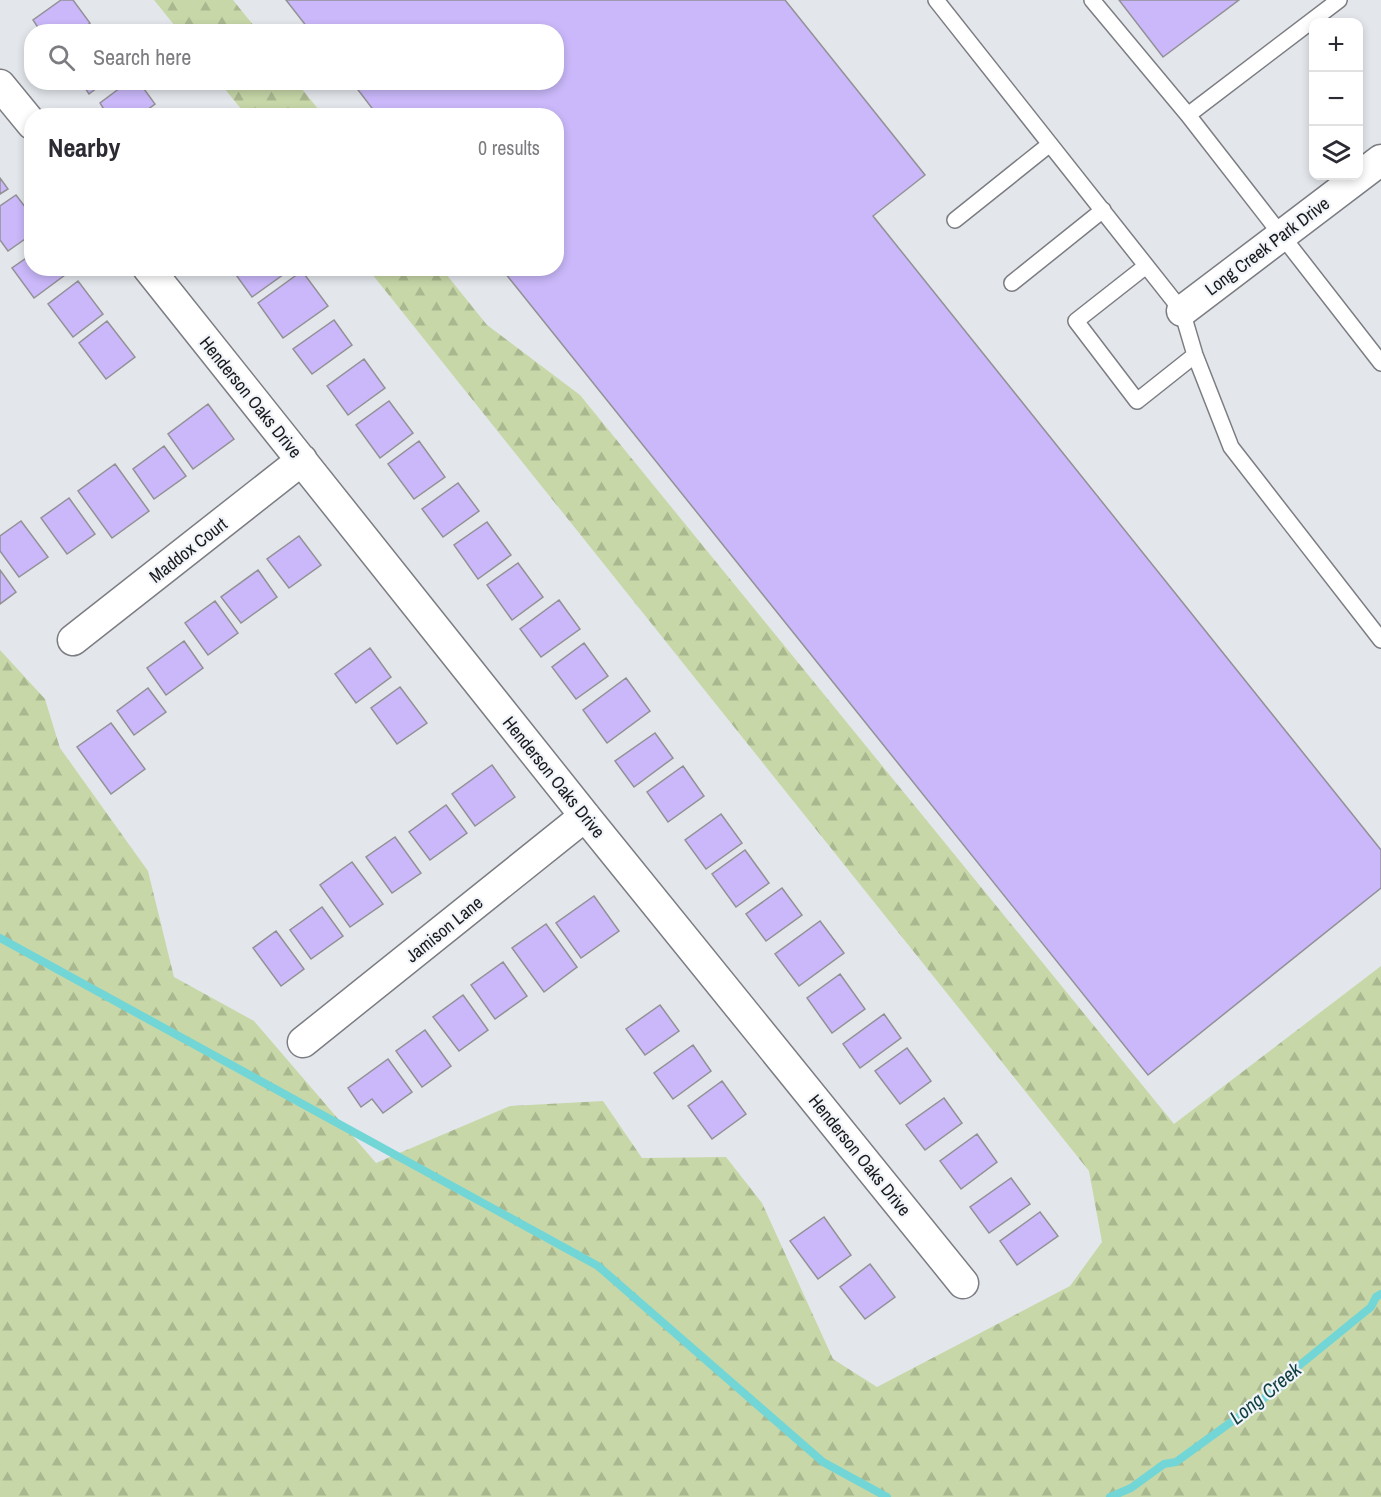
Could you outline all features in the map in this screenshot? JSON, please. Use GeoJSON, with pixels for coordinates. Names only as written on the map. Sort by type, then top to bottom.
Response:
{"type":"FeatureCollection","features":[{"type":"Feature","properties":{"kind":"street"},"geometry":{"type":"LineString","coordinates":[[0,85],[24,114]]}},
{"type":"Feature","properties":{"kind":"street","name":"Long Creek Park Drive"},"geometry":{"type":"LineString","coordinates":[[1182,311],[1381,160]]}},
{"type":"Feature","properties":{"kind":"street","name":"Henderson Oaks Drive"},"geometry":{"type":"LineString","coordinates":[[154,276],[585,816],[963,1283]]}},
{"type":"Feature","properties":{"kind":"street","name":"Maddox Court"},"geometry":{"type":"LineString","coordinates":[[74,640],[302,460]]}},
{"type":"Feature","properties":{"kind":"street","name":"Jamison Lane"},"geometry":{"type":"LineString","coordinates":[[303,1042],[585,816]]}},
{"type":"Feature","properties":{"kind":"lane"},"geometry":{"type":"LineString","coordinates":[[936,0],[1182,311],[1195,355],[1231,447],[1381,640]]}},
{"type":"Feature","properties":{"kind":"lane"},"geometry":{"type":"LineString","coordinates":[[1092,0],[1188,115],[1381,363]]}},
{"type":"Feature","properties":{"kind":"lane"},"geometry":{"type":"LineString","coordinates":[[1188,115],[1339,0]]}},
{"type":"Feature","properties":{"kind":"lane"},"geometry":{"type":"LineString","coordinates":[[955,220],[1050,144]]}},
{"type":"Feature","properties":{"kind":"lane"},"geometry":{"type":"LineString","coordinates":[[1012,283],[1103,210]]}},
{"type":"Feature","properties":{"kind":"lane"},"geometry":{"type":"LineString","coordinates":[[1146,266],[1076,321],[1137,400],[1195,355]]}},
{"type":"Feature","properties":{"kind":"green space"},"geometry":{"type":"Polygon","coordinates":[[[154,0],[233,0],[252,24],[173,24],[154,0]]]}},
{"type":"Feature","properties":{"kind":"green space"},"geometry":{"type":"Polygon","coordinates":[[[226,90],[303,90],[317,108],[240,108],[226,90]]]}},
{"type":"Feature","properties":{"kind":"green space"},"geometry":{"type":"Polygon","coordinates":[[[374,276],[448,276],[487,325],[580,395],[1174,1124],[1381,966],[1381,1497],[0,1497],[0,650],[45,699],[60,748],[148,871],[174,977],[254,1021],[376,1163],[510,1106],[603,1101],[642,1158],[726,1157],[762,1203],[833,1359],[877,1387],[1070,1286],[1102,1242],[1089,1171],[374,276]]]}},
{"type":"Feature","properties":{"kind":"building"},"geometry":{"type":"Polygon","coordinates":[[[61,0],[73,0],[90,23],[36,24],[33,20],[61,0]]]}},
{"type":"Feature","properties":{"kind":"building"},"geometry":{"type":"Polygon","coordinates":[[[286,0],[785,0],[925,175],[873,216],[1381,850],[1381,888],[1148,1075],[507,276],[564,276],[564,108],[372,108],[358,90],[564,90],[564,24],[305,24],[286,0]]]}},
{"type":"Feature","properties":{"kind":"building"},"geometry":{"type":"Polygon","coordinates":[[[1119,0],[1239,0],[1163,57],[1119,0]]]}},
{"type":"Feature","properties":{"kind":"building"},"geometry":{"type":"Polygon","coordinates":[[[117,90],[145,90],[155,104],[150,108],[103,108],[100,103],[117,90]]]}},
{"type":"Feature","properties":{"kind":"building"},"geometry":{"type":"Polygon","coordinates":[[[0,178],[8,189],[0,194],[0,178]]]}},
{"type":"Feature","properties":{"kind":"building"},"geometry":{"type":"Polygon","coordinates":[[[16,195],[24,206],[24,240],[8,251],[0,240],[0,206],[16,195]]]}},
{"type":"Feature","properties":{"kind":"building"},"geometry":{"type":"Polygon","coordinates":[[[24,260],[24,276],[64,276],[34,298],[12,268],[24,260]]]}},
{"type":"Feature","properties":{"kind":"building"},"geometry":{"type":"Polygon","coordinates":[[[237,276],[281,276],[252,297],[237,276]]]}},
{"type":"Feature","properties":{"kind":"building"},"geometry":{"type":"Polygon","coordinates":[[[295,276],[306,276],[328,306],[283,338],[258,303],[295,276]]]}},
{"type":"Feature","properties":{"kind":"building"},"geometry":{"type":"Polygon","coordinates":[[[78,281],[103,314],[73,337],[48,304],[78,281]]]}},
{"type":"Feature","properties":{"kind":"building"},"geometry":{"type":"Polygon","coordinates":[[[334,320],[352,345],[312,374],[293,349],[334,320]]]}},
{"type":"Feature","properties":{"kind":"building"},"geometry":{"type":"Polygon","coordinates":[[[107,321],[135,357],[106,379],[79,343],[107,321]]]}},
{"type":"Feature","properties":{"kind":"building"},"geometry":{"type":"Polygon","coordinates":[[[364,359],[385,388],[348,415],[327,386],[364,359]]]}},
{"type":"Feature","properties":{"kind":"building"},"geometry":{"type":"Polygon","coordinates":[[[389,401],[413,433],[380,458],[356,425],[389,401]]]}},
{"type":"Feature","properties":{"kind":"building"},"geometry":{"type":"Polygon","coordinates":[[[208,404],[234,439],[193,469],[168,434],[208,404]]]}},
{"type":"Feature","properties":{"kind":"building"},"geometry":{"type":"Polygon","coordinates":[[[419,441],[445,477],[414,499],[388,464],[419,441]]]}},
{"type":"Feature","properties":{"kind":"building"},"geometry":{"type":"Polygon","coordinates":[[[164,446],[186,476],[154,499],[133,469],[164,446]]]}},
{"type":"Feature","properties":{"kind":"building"},"geometry":{"type":"Polygon","coordinates":[[[115,464],[149,511],[112,538],[78,491],[115,464]]]}},
{"type":"Feature","properties":{"kind":"building"},"geometry":{"type":"Polygon","coordinates":[[[458,483],[479,511],[443,537],[422,509],[458,483]]]}},
{"type":"Feature","properties":{"kind":"building"},"geometry":{"type":"Polygon","coordinates":[[[69,498],[95,534],[67,554],[41,518],[69,498]]]}},
{"type":"Feature","properties":{"kind":"building"},"geometry":{"type":"Polygon","coordinates":[[[21,521],[48,557],[19,577],[0,551],[0,536],[21,521]]]}},
{"type":"Feature","properties":{"kind":"building"},"geometry":{"type":"Polygon","coordinates":[[[487,522],[511,555],[478,579],[454,545],[487,522]]]}},
{"type":"Feature","properties":{"kind":"building"},"geometry":{"type":"Polygon","coordinates":[[[299,536],[321,565],[289,588],[267,559],[299,536]]]}},
{"type":"Feature","properties":{"kind":"building"},"geometry":{"type":"Polygon","coordinates":[[[518,563],[543,597],[512,620],[487,585],[518,563]]]}},
{"type":"Feature","properties":{"kind":"building"},"geometry":{"type":"Polygon","coordinates":[[[0,570],[16,592],[0,604],[0,570]]]}},
{"type":"Feature","properties":{"kind":"building"},"geometry":{"type":"Polygon","coordinates":[[[258,570],[277,597],[241,623],[221,597],[258,570]]]}},
{"type":"Feature","properties":{"kind":"building"},"geometry":{"type":"Polygon","coordinates":[[[559,600],[580,629],[541,657],[520,629],[559,600]]]}},
{"type":"Feature","properties":{"kind":"building"},"geometry":{"type":"Polygon","coordinates":[[[215,601],[238,633],[208,655],[185,623],[215,601]]]}},
{"type":"Feature","properties":{"kind":"building"},"geometry":{"type":"Polygon","coordinates":[[[184,641],[203,668],[166,695],[147,668],[184,641]]]}},
{"type":"Feature","properties":{"kind":"building"},"geometry":{"type":"Polygon","coordinates":[[[584,643],[608,676],[576,699],[552,667],[584,643]]]}},
{"type":"Feature","properties":{"kind":"building"},"geometry":{"type":"Polygon","coordinates":[[[370,648],[391,677],[356,703],[335,674],[370,648]]]}},
{"type":"Feature","properties":{"kind":"building"},"geometry":{"type":"Polygon","coordinates":[[[626,678],[650,711],[607,743],[583,710],[626,678]]]}},
{"type":"Feature","properties":{"kind":"building"},"geometry":{"type":"Polygon","coordinates":[[[400,687],[427,723],[397,744],[371,708],[400,687]]]}},
{"type":"Feature","properties":{"kind":"building"},"geometry":{"type":"Polygon","coordinates":[[[148,688],[166,712],[134,735],[117,711],[148,688]]]}},
{"type":"Feature","properties":{"kind":"building"},"geometry":{"type":"Polygon","coordinates":[[[111,723],[145,769],[111,794],[77,747],[111,723]]]}},
{"type":"Feature","properties":{"kind":"building"},"geometry":{"type":"Polygon","coordinates":[[[655,733],[673,758],[634,787],[615,761],[655,733]]]}},
{"type":"Feature","properties":{"kind":"building"},"geometry":{"type":"Polygon","coordinates":[[[492,765],[515,797],[475,826],[452,794],[492,765]]]}},
{"type":"Feature","properties":{"kind":"building"},"geometry":{"type":"Polygon","coordinates":[[[683,766],[704,796],[668,822],[647,792],[683,766]]]}},
{"type":"Feature","properties":{"kind":"building"},"geometry":{"type":"Polygon","coordinates":[[[446,805],[467,833],[430,860],[409,832],[446,805]]]}},
{"type":"Feature","properties":{"kind":"building"},"geometry":{"type":"Polygon","coordinates":[[[721,814],[742,843],[706,869],[685,840],[721,814]]]}},
{"type":"Feature","properties":{"kind":"building"},"geometry":{"type":"Polygon","coordinates":[[[395,837],[421,873],[392,893],[366,857],[395,837]]]}},
{"type":"Feature","properties":{"kind":"building"},"geometry":{"type":"Polygon","coordinates":[[[745,850],[769,883],[736,907],[712,874],[745,850]]]}},
{"type":"Feature","properties":{"kind":"building"},"geometry":{"type":"Polygon","coordinates":[[[352,862],[383,904],[350,927],[320,885],[352,862]]]}},
{"type":"Feature","properties":{"kind":"building"},"geometry":{"type":"Polygon","coordinates":[[[782,888],[802,915],[766,941],[746,914],[782,888]]]}},
{"type":"Feature","properties":{"kind":"building"},"geometry":{"type":"Polygon","coordinates":[[[594,896],[619,931],[581,958],[556,923],[594,896]]]}},
{"type":"Feature","properties":{"kind":"building"},"geometry":{"type":"Polygon","coordinates":[[[322,907],[343,936],[311,959],[290,930],[322,907]]]}},
{"type":"Feature","properties":{"kind":"building"},"geometry":{"type":"Polygon","coordinates":[[[820,921],[844,953],[799,986],[775,954],[820,921]]]}},
{"type":"Feature","properties":{"kind":"building"},"geometry":{"type":"Polygon","coordinates":[[[546,924],[577,967],[544,992],[512,948],[546,924]]]}},
{"type":"Feature","properties":{"kind":"building"},"geometry":{"type":"Polygon","coordinates":[[[276,931],[304,969],[281,986],[253,948],[276,931]]]}},
{"type":"Feature","properties":{"kind":"building"},"geometry":{"type":"Polygon","coordinates":[[[503,962],[527,996],[495,1019],[471,985],[503,962]]]}},
{"type":"Feature","properties":{"kind":"building"},"geometry":{"type":"Polygon","coordinates":[[[840,974],[865,1009],[832,1033],[807,998],[840,974]]]}},
{"type":"Feature","properties":{"kind":"building"},"geometry":{"type":"Polygon","coordinates":[[[463,995],[488,1030],[459,1051],[433,1017],[463,995]]]}},
{"type":"Feature","properties":{"kind":"building"},"geometry":{"type":"Polygon","coordinates":[[[660,1005],[679,1031],[645,1055],[626,1029],[660,1005]]]}},
{"type":"Feature","properties":{"kind":"building"},"geometry":{"type":"Polygon","coordinates":[[[884,1014],[901,1038],[860,1068],[843,1044],[884,1014]]]}},
{"type":"Feature","properties":{"kind":"building"},"geometry":{"type":"Polygon","coordinates":[[[425,1030],[451,1066],[422,1087],[396,1051],[425,1030]]]}},
{"type":"Feature","properties":{"kind":"building"},"geometry":{"type":"Polygon","coordinates":[[[693,1045],[711,1071],[673,1099],[654,1073],[693,1045]]]}},
{"type":"Feature","properties":{"kind":"building"},"geometry":{"type":"Polygon","coordinates":[[[907,1048],[931,1081],[900,1104],[875,1071],[907,1048]]]}},
{"type":"Feature","properties":{"kind":"building"},"geometry":{"type":"Polygon","coordinates":[[[388,1059],[412,1092],[383,1113],[372,1099],[361,1107],[348,1088],[388,1059]]]}},
{"type":"Feature","properties":{"kind":"building"},"geometry":{"type":"Polygon","coordinates":[[[722,1081],[746,1114],[712,1139],[688,1106],[722,1081]]]}},
{"type":"Feature","properties":{"kind":"building"},"geometry":{"type":"Polygon","coordinates":[[[944,1098],[962,1123],[925,1150],[906,1125],[944,1098]]]}},
{"type":"Feature","properties":{"kind":"building"},"geometry":{"type":"Polygon","coordinates":[[[977,1134],[997,1162],[961,1189],[940,1161],[977,1134]]]}},
{"type":"Feature","properties":{"kind":"building"},"geometry":{"type":"Polygon","coordinates":[[[1011,1178],[1030,1204],[989,1233],[970,1207],[1011,1178]]]}},
{"type":"Feature","properties":{"kind":"building"},"geometry":{"type":"Polygon","coordinates":[[[1040,1212],[1058,1236],[1017,1265],[1000,1241],[1040,1212]]]}},
{"type":"Feature","properties":{"kind":"building"},"geometry":{"type":"Polygon","coordinates":[[[824,1217],[851,1255],[818,1279],[790,1241],[824,1217]]]}},
{"type":"Feature","properties":{"kind":"building"},"geometry":{"type":"Polygon","coordinates":[[[870,1264],[895,1297],[865,1319],[840,1287],[870,1264]]]}},
{"type":"Feature","properties":{"kind":"waterway"},"geometry":{"type":"LineString","coordinates":[[0,938],[598,1266],[823,1462],[887,1497]]}},
{"type":"Feature","properties":{"kind":"waterway","name":"Long Creek"},"geometry":{"type":"LineString","coordinates":[[1110,1497],[1131,1488],[1164,1464],[1176,1462],[1285,1383],[1290,1373],[1371,1307],[1376,1297],[1381,1294]]}}]}
